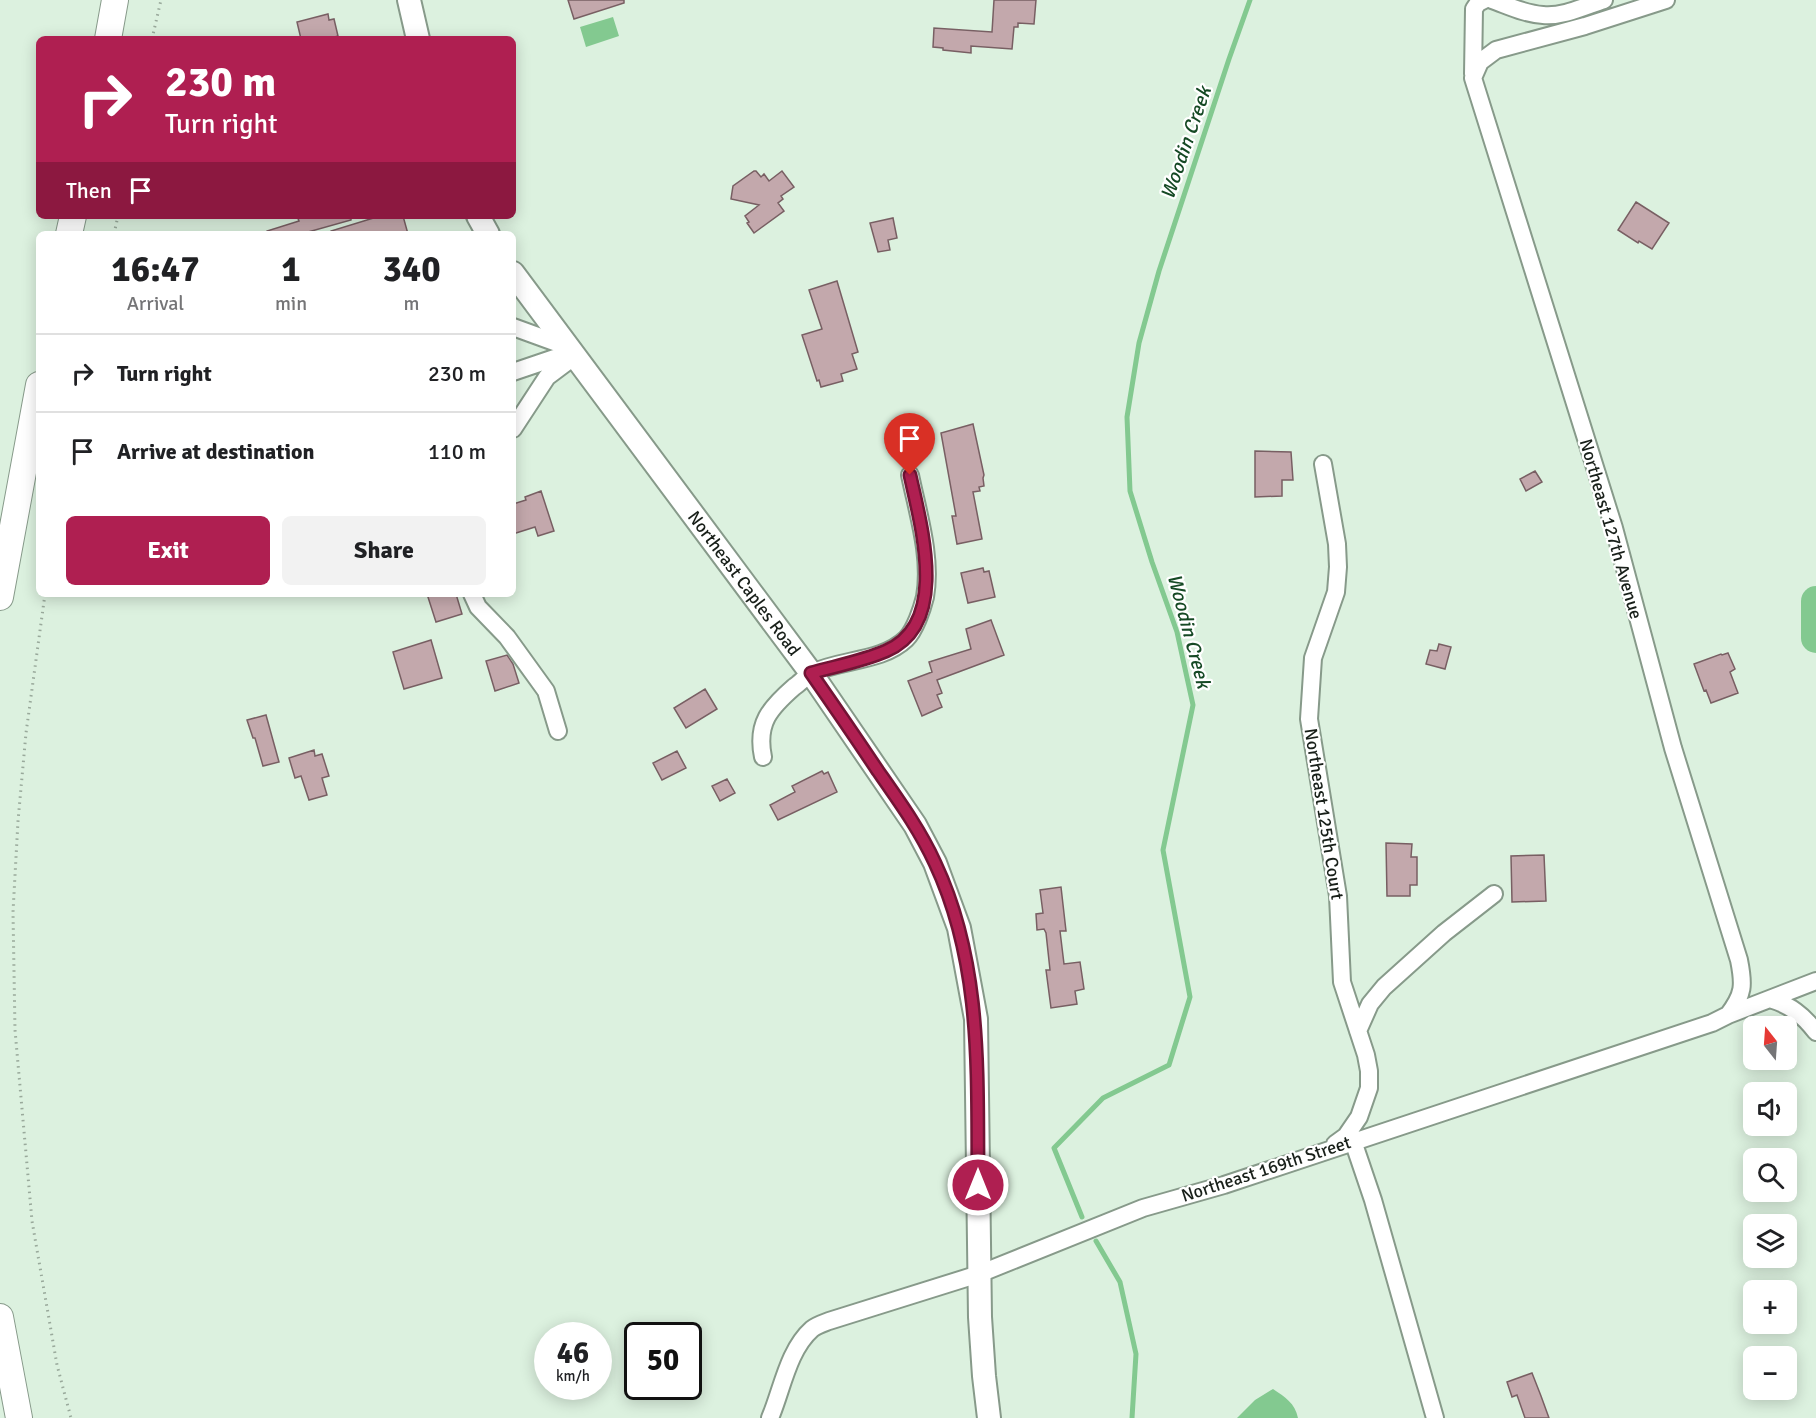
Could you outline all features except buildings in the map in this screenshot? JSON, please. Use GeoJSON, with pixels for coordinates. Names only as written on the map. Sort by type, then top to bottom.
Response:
{"type":"FeatureCollection","features":[{"type":"Feature","properties":{"kind":"highway"},"geometry":{"type":"LineString","coordinates":[[109,36],[116,0]]}},
{"type":"Feature","properties":{"kind":"highway"},"geometry":{"type":"LineString","coordinates":[[0,597],[36,401]]}},
{"type":"Feature","properties":{"kind":"highway"},"geometry":{"type":"LineString","coordinates":[[0,1317],[19,1418]]}},
{"type":"Feature","properties":{"kind":"main road"},"geometry":{"type":"LineString","coordinates":[[409,0],[417,36]]}},
{"type":"Feature","properties":{"kind":"main road","name":"Northeast Caples Road"},"geometry":{"type":"LineString","coordinates":[[516,277],[811,673],[915,825],[950,900],[959,928],[976,1019],[979,1274],[982,1354],[989,1418]]}},
{"type":"Feature","properties":{"kind":"street","name":"Northeast 127th Avenue"},"geometry":{"type":"LineString","coordinates":[[1484,0],[1474,9],[1473,78],[1614,528],[1673,748],[1739,960],[1743,989],[1738,1002],[1728,1015]]}},
{"type":"Feature","properties":{"kind":"street"},"geometry":{"type":"LineString","coordinates":[[1492,0],[1522,11],[1545,16],[1575,10],[1604,0]]}},
{"type":"Feature","properties":{"kind":"street"},"geometry":{"type":"LineString","coordinates":[[1473,78],[1480,62],[1496,51],[1666,0]]}},
{"type":"Feature","properties":{"kind":"street"},"geometry":{"type":"LineString","coordinates":[[516,328],[572,352]]}},
{"type":"Feature","properties":{"kind":"street"},"geometry":{"type":"LineString","coordinates":[[516,371],[572,352]]}},
{"type":"Feature","properties":{"kind":"street"},"geometry":{"type":"LineString","coordinates":[[516,424],[547,377],[572,352]]}},
{"type":"Feature","properties":{"kind":"street","name":"Northeast 125th Court"},"geometry":{"type":"LineString","coordinates":[[1323,464],[1337,543],[1338,567],[1336,592],[1313,658],[1309,718],[1338,896],[1342,982],[1366,1055],[1369,1088],[1359,1117],[1346,1136],[1327,1150]]}},
{"type":"Feature","properties":{"kind":"street"},"geometry":{"type":"LineString","coordinates":[[763,757],[760,742],[763,725],[776,702],[811,673],[887,651],[907,638],[916,621],[925,597],[927,559],[910,475]]}},
{"type":"Feature","properties":{"kind":"street"},"geometry":{"type":"LineString","coordinates":[[474,597],[478,606],[507,636],[546,691],[558,731]]}},
{"type":"Feature","properties":{"kind":"street"},"geometry":{"type":"LineString","coordinates":[[1358,1031],[1370,1004],[1384,987],[1444,933],[1494,894]]}},
{"type":"Feature","properties":{"kind":"street","name":"Northeast 169th Street"},"geometry":{"type":"LineString","coordinates":[[770,1418],[795,1355],[813,1328],[850,1314],[979,1274],[1143,1208],[1224,1185],[1712,1023],[1816,981]]}},
{"type":"Feature","properties":{"kind":"street"},"geometry":{"type":"LineString","coordinates":[[1770,999],[1791,1007],[1816,1032]]}},
{"type":"Feature","properties":{"kind":"street"},"geometry":{"type":"LineString","coordinates":[[1353,1141],[1373,1200],[1435,1418]]}},
{"type":"Feature","properties":{"kind":"path"},"geometry":{"type":"LineString","coordinates":[[153,36],[161,0]]}},
{"type":"Feature","properties":{"kind":"path"},"geometry":{"type":"LineString","coordinates":[[45,597],[26,733],[18,821],[13,912],[15,1030],[32,1221],[57,1365],[71,1418]]}},
{"type":"Feature","properties":{"kind":"shaded area"},"geometry":{"type":"Polygon","coordinates":[[[613,17],[619,36],[586,47],[580,27],[613,17]]]}},
{"type":"Feature","properties":{"kind":"shaded area"},"geometry":{"type":"Polygon","coordinates":[[[1273,1389],[1292,1404],[1298,1418],[1237,1418],[1255,1400],[1273,1389]]]}},
{"type":"Feature","properties":{"kind":"waterway","name":"Woodin Creek"},"geometry":{"type":"LineString","coordinates":[[1082,1217],[1054,1148],[1103,1098],[1169,1065],[1190,997],[1163,850],[1193,705],[1177,632],[1130,491],[1127,417],[1139,343],[1159,271],[1250,0]]}},
{"type":"Feature","properties":{"kind":"waterway"},"geometry":{"type":"LineString","coordinates":[[1816,601],[1816,638]]}},
{"type":"Feature","properties":{"kind":"waterway","name":"Woodin Creek"},"geometry":{"type":"LineString","coordinates":[[1096,1241],[1120,1282],[1136,1354],[1132,1418]]}},
{"type":"Feature","properties":{"kind":"route"},"geometry":{"type":"LineString","coordinates":[[910,475],[927,559],[925,597],[916,621],[907,638],[887,651],[811,673],[915,825],[950,900],[966,959],[976,1019],[978,1185]]}}]}
